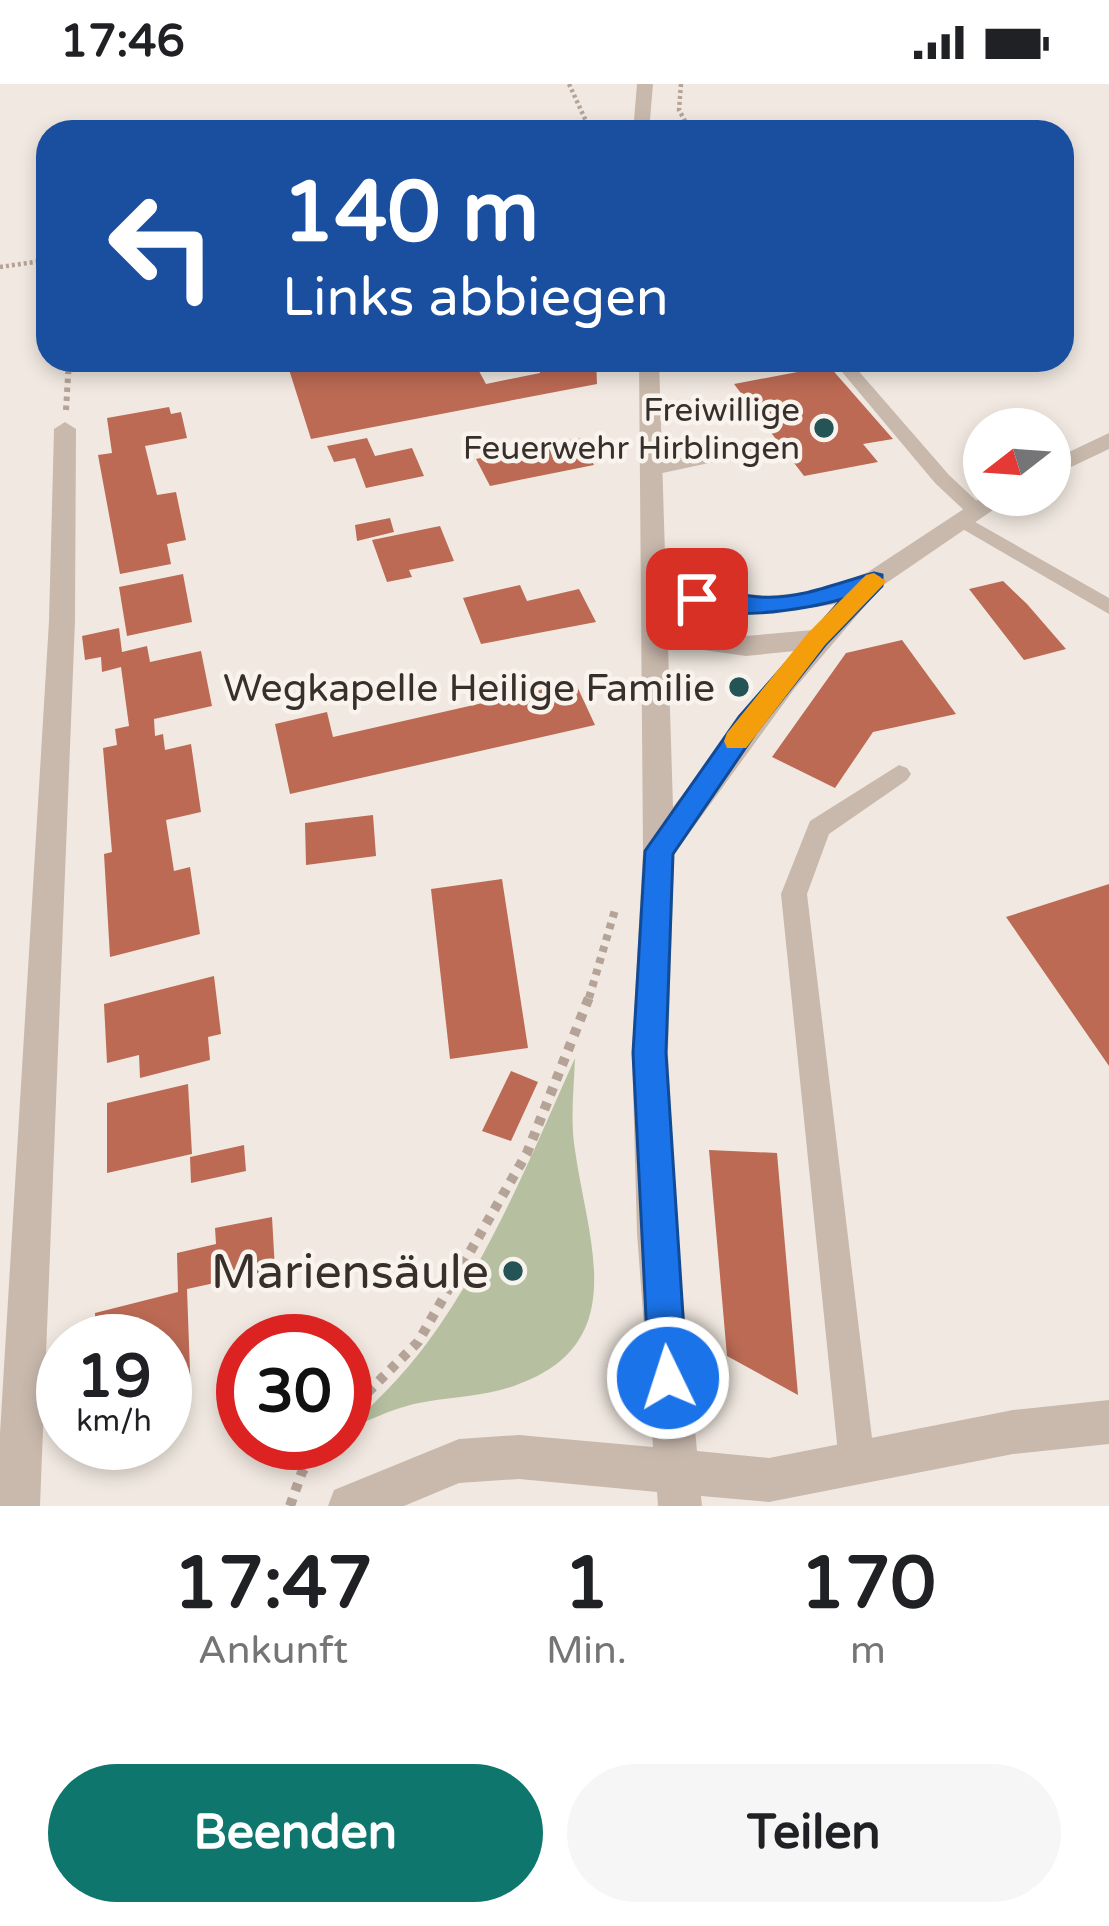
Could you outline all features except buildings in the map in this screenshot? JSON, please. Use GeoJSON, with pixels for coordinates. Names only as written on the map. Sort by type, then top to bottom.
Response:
{"type":"FeatureCollection","features":[{"type":"Feature","properties":{"kind":"street"},"geometry":{"type":"LineString","coordinates":[[642,120],[645,84]]}},
{"type":"Feature","properties":{"kind":"street"},"geometry":{"type":"LineString","coordinates":[[649,372],[659,851],[650,1053],[677,1487]]}},
{"type":"Feature","properties":{"kind":"street"},"geometry":{"type":"LineString","coordinates":[[18,1506],[60,663],[65,430]]}},
{"type":"Feature","properties":{"kind":"street"},"geometry":{"type":"LineString","coordinates":[[1071,459],[1109,440]]}},
{"type":"Feature","properties":{"kind":"street"},"geometry":{"type":"LineString","coordinates":[[659,851],[748,724],[817,639],[874,580],[965,516]]}},
{"type":"Feature","properties":{"kind":"street"},"geometry":{"type":"LineString","coordinates":[[657,595],[768,606],[810,601],[874,580]]}},
{"type":"Feature","properties":{"kind":"street"},"geometry":{"type":"LineString","coordinates":[[658,634],[746,646],[817,639]]}},
{"type":"Feature","properties":{"kind":"street"},"geometry":{"type":"LineString","coordinates":[[350,1506],[459,1461],[519,1456],[677,1487],[769,1480],[1013,1432],[1109,1421]]}},
{"type":"Feature","properties":{"kind":"lane"},"geometry":{"type":"LineString","coordinates":[[850,372],[963,507]]}},
{"type":"Feature","properties":{"kind":"lane"},"geometry":{"type":"LineString","coordinates":[[652,469],[773,444]]}},
{"type":"Feature","properties":{"kind":"lane"},"geometry":{"type":"LineString","coordinates":[[971,516],[1109,607]]}},
{"type":"Feature","properties":{"kind":"lane"},"geometry":{"type":"LineString","coordinates":[[857,1463],[794,894],[818,828],[898,774]]}},
{"type":"Feature","properties":{"kind":"path"},"geometry":{"type":"LineString","coordinates":[[569,84],[586,120]]}},
{"type":"Feature","properties":{"kind":"path"},"geometry":{"type":"LineString","coordinates":[[681,84],[682,120]]}},
{"type":"Feature","properties":{"kind":"path"},"geometry":{"type":"LineString","coordinates":[[0,267],[36,262]]}},
{"type":"Feature","properties":{"kind":"path"},"geometry":{"type":"LineString","coordinates":[[65,430],[68,372]]}},
{"type":"Feature","properties":{"kind":"path"},"geometry":{"type":"LineString","coordinates":[[372,1388],[418,1342],[526,1153],[581,1026],[622,892],[659,851]]}},
{"type":"Feature","properties":{"kind":"path"},"geometry":{"type":"LineString","coordinates":[[290,1506],[303,1470]]}},
{"type":"Feature","properties":{"kind":"green space"},"geometry":{"type":"Polygon","coordinates":[[[575,1058],[574,1139],[594,1288],[589,1318],[576,1345],[551,1368],[514,1386],[414,1404],[372,1419],[372,1405],[408,1367],[450,1310],[509,1205],[575,1058]]]}},
{"type":"Feature","properties":{"kind":"slow traffic"},"geometry":{"type":"LineString","coordinates":[[737,741],[817,639],[874,581]]}},
{"type":"Feature","properties":{"kind":"place","name":"Freiwillige Feuerwehr Hirblingen"},"geometry":{"type":"Point","coordinates":[824,428]}},
{"type":"Feature","properties":{"kind":"place","name":"Wegkapelle Heilige Familie"},"geometry":{"type":"Point","coordinates":[739,687]}},
{"type":"Feature","properties":{"kind":"place","name":"Mariensäule"},"geometry":{"type":"Point","coordinates":[513,1271]}},
{"type":"Feature","properties":{"kind":"route"},"geometry":{"type":"LineString","coordinates":[[668,1378],[650,1053],[659,851],[748,724],[817,639],[874,580],[810,601],[768,606],[697,599]]}}]}
